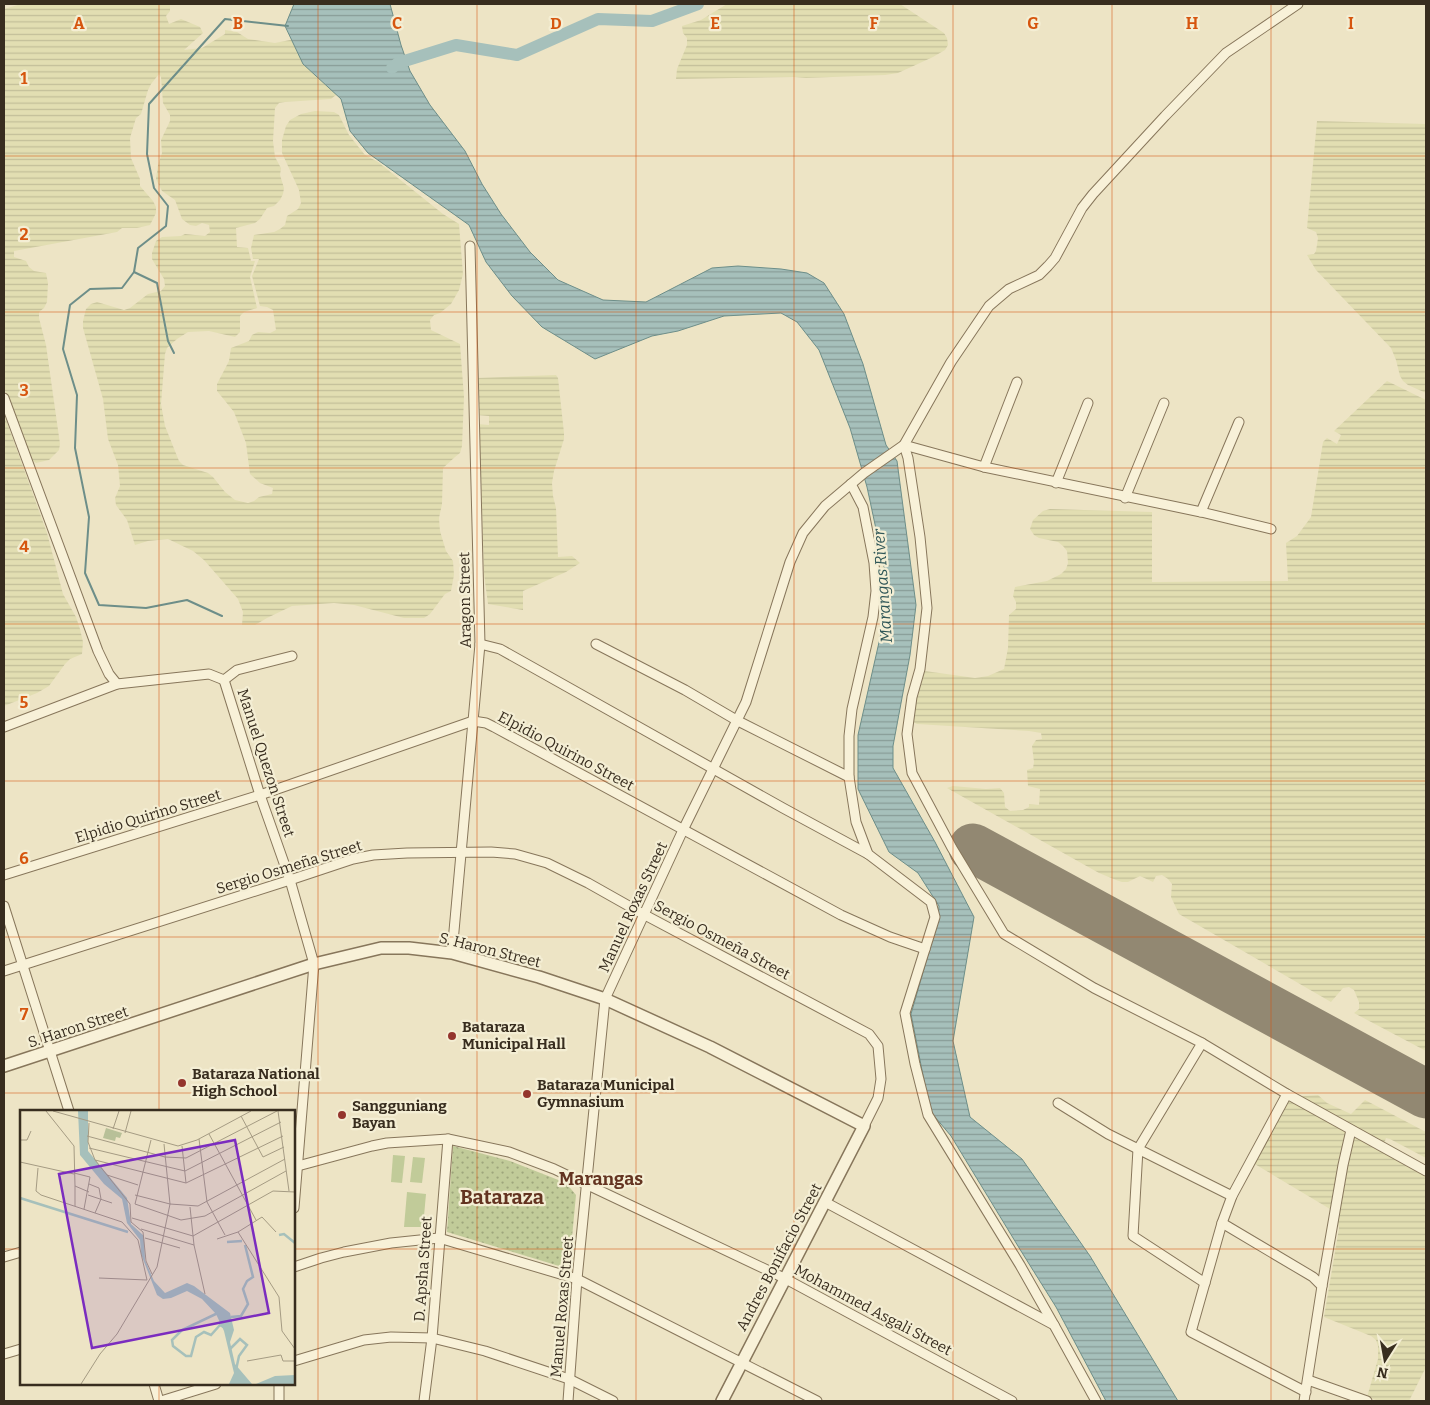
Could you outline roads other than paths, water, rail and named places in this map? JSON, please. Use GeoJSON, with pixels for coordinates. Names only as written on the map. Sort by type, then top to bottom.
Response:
{"type":"FeatureCollection","features":[{"type":"Feature","properties":{"kind":"street"},"geometry":{"type":"LineString","coordinates":[[1298,4],[1233,48],[1214,64],[1093,194],[1082,208],[1055,258],[1048,266],[1039,274],[1010,289],[989,306],[950,362],[904,444],[908,458],[920,537],[927,608],[920,669],[912,697],[907,734],[912,773],[952,848],[1004,934],[1094,988],[1202,1043],[1287,1094],[1426,1171]]}},
{"type":"Feature","properties":{"kind":"street","name":"Aragon Street"},"geometry":{"type":"LineString","coordinates":[[452,953],[480,644],[470,246]]}},
{"type":"Feature","properties":{"kind":"street"},"geometry":{"type":"LineString","coordinates":[[984,467],[1017,382]]}},
{"type":"Feature","properties":{"kind":"street"},"geometry":{"type":"LineString","coordinates":[[4,398],[98,651],[109,674],[117,684]]}},
{"type":"Feature","properties":{"kind":"street"},"geometry":{"type":"LineString","coordinates":[[1056,483],[1088,403]]}},
{"type":"Feature","properties":{"kind":"street"},"geometry":{"type":"LineString","coordinates":[[1126,498],[1164,403]]}},
{"type":"Feature","properties":{"kind":"street"},"geometry":{"type":"LineString","coordinates":[[1201,512],[1239,422]]}},
{"type":"Feature","properties":{"kind":"street"},"geometry":{"type":"LineString","coordinates":[[904,444],[984,467],[1126,498],[1201,512],[1271,529]]}},
{"type":"Feature","properties":{"kind":"street","name":"Manuel Roxas Street"},"geometry":{"type":"LineString","coordinates":[[568,1401],[577,1279],[606,999],[643,914],[738,721],[750,692],[790,562],[803,532],[825,506],[864,473],[904,444]]}},
{"type":"Feature","properties":{"kind":"street"},"geometry":{"type":"LineString","coordinates":[[851,484],[863,507],[874,563],[876,591],[873,617],[852,709],[849,736],[849,777],[856,822],[868,854]]}},
{"type":"Feature","properties":{"kind":"street"},"geometry":{"type":"LineString","coordinates":[[480,644],[500,649],[868,854],[931,902],[935,917],[905,1013],[914,1064],[928,1115],[1015,1256],[1096,1401]]}},
{"type":"Feature","properties":{"kind":"street"},"geometry":{"type":"LineString","coordinates":[[596,644],[668,681],[738,721],[849,777]]}},
{"type":"Feature","properties":{"kind":"street"},"geometry":{"type":"LineString","coordinates":[[4,727],[117,684],[209,674],[224,680],[237,670],[292,656]]}},
{"type":"Feature","properties":{"kind":"street","name":"Manuel Quezon Street"},"geometry":{"type":"LineString","coordinates":[[224,680],[260,795],[290,880],[314,964],[295,1167]]}},
{"type":"Feature","properties":{"kind":"street","name":"Elpidio Quirino Street"},"geometry":{"type":"LineString","coordinates":[[4,875],[260,795],[473,720],[494,727],[841,915],[890,937],[925,949]]}},
{"type":"Feature","properties":{"kind":"street","name":"Sergio Osmeña Street"},"geometry":{"type":"LineString","coordinates":[[4,971],[290,880],[353,858],[373,855],[460,852],[515,854],[540,860],[588,883],[643,914],[860,1027],[869,1034],[876,1041],[880,1054],[880,1089],[878,1098],[864,1126]]}},
{"type":"Feature","properties":{"kind":"street"},"geometry":{"type":"LineString","coordinates":[[4,906],[68,1110]]}},
{"type":"Feature","properties":{"kind":"street","name":"S. Haron Street"},"geometry":{"type":"LineString","coordinates":[[4,1066],[314,964],[381,948],[409,948],[452,953],[539,977],[606,999],[710,1047],[864,1126]]}},
{"type":"Feature","properties":{"kind":"street"},"geometry":{"type":"LineString","coordinates":[[1202,1043],[1138,1149],[1133,1236],[1205,1283]]}},
{"type":"Feature","properties":{"kind":"street"},"geometry":{"type":"LineString","coordinates":[[1287,1094],[1232,1196],[1222,1223],[1191,1332],[1306,1392]]}},
{"type":"Feature","properties":{"kind":"street"},"geometry":{"type":"LineString","coordinates":[[1058,1102],[1108,1134],[1232,1196]]}},
{"type":"Feature","properties":{"kind":"street","name":"Andres Bonifacio Street"},"geometry":{"type":"LineString","coordinates":[[722,1401],[864,1126]]}},
{"type":"Feature","properties":{"kind":"street"},"geometry":{"type":"LineString","coordinates":[[1304,1401],[1322,1286],[1351,1130]]}},
{"type":"Feature","properties":{"kind":"street","name":"Mohammed Asgali Street"},"geometry":{"type":"LineString","coordinates":[[295,1167],[372,1146],[448,1139],[509,1152],[554,1169],[784,1278],[1012,1401]]}},
{"type":"Feature","properties":{"kind":"street","name":"D. Apsha Street"},"geometry":{"type":"LineString","coordinates":[[424,1401],[432,1338],[448,1139]]}},
{"type":"Feature","properties":{"kind":"street"},"geometry":{"type":"LineString","coordinates":[[825,1202],[1054,1325]]}},
{"type":"Feature","properties":{"kind":"street"},"geometry":{"type":"LineString","coordinates":[[1222,1223],[1313,1277],[1322,1286]]}},
{"type":"Feature","properties":{"kind":"street"},"geometry":{"type":"LineString","coordinates":[[295,1267],[344,1252],[391,1243],[439,1238],[577,1279],[817,1401]]}},
{"type":"Feature","properties":{"kind":"street"},"geometry":{"type":"LineString","coordinates":[[4,1257],[20,1252]]}},
{"type":"Feature","properties":{"kind":"street"},"geometry":{"type":"LineString","coordinates":[[295,1361],[364,1340],[391,1337],[432,1338],[485,1351],[570,1379],[613,1401]]}},
{"type":"Feature","properties":{"kind":"street"},"geometry":{"type":"LineString","coordinates":[[4,1354],[20,1349]]}},
{"type":"Feature","properties":{"kind":"street"},"geometry":{"type":"LineString","coordinates":[[1308,1380],[1367,1401]]}},
{"type":"Feature","properties":{"kind":"street"},"geometry":{"type":"LineString","coordinates":[[154,1385],[160,1401],[213,1385]]}},
{"type":"Feature","properties":{"kind":"street"},"geometry":{"type":"LineString","coordinates":[[279,1385],[279,1401]]}},
{"type":"Feature","properties":{"kind":"water"},"geometry":{"type":"Polygon","coordinates":[[[294,4],[390,4],[410,71],[430,105],[465,151],[482,184],[501,214],[530,252],[558,280],[603,300],[646,302],[712,268],[738,266],[781,269],[807,273],[824,283],[844,314],[863,364],[886,445],[897,461],[916,605],[910,655],[893,746],[893,768],[935,842],[974,917],[953,1041],[970,1117],[1022,1159],[1090,1256],[1178,1401],[1106,1401],[1056,1307],[951,1136],[930,1111],[911,1014],[938,920],[939,906],[918,873],[889,852],[858,789],[858,735],[887,607],[888,585],[867,487],[850,428],[819,350],[797,322],[781,313],[724,316],[678,331],[652,336],[595,359],[542,327],[512,296],[486,262],[469,225],[368,153],[350,131],[341,99],[303,64],[285,26],[294,4]]]}},
{"type":"Feature","properties":{"kind":"waterway","name":"Marangas River"},"geometry":{"type":"LineString","coordinates":[[392,68],[398,63],[456,45],[517,55],[598,19],[652,21],[698,4]]}},
{"type":"Feature","properties":{"kind":"waterway"},"geometry":{"type":"LineString","coordinates":[[222,616],[187,600],[146,608],[99,605],[85,573],[89,517],[75,448],[77,395],[63,349],[70,305],[90,289],[122,288],[134,272],[138,248],[166,226],[168,206],[154,188],[147,154],[149,104],[225,19],[288,26]]}},
{"type":"Feature","properties":{"kind":"waterway"},"geometry":{"type":"LineString","coordinates":[[134,272],[157,283],[168,341],[174,353]]}},
{"type":"Feature","properties":{"kind":"place","name":"Bataraza Municipal Hall"},"geometry":{"type":"Point","coordinates":[452,1036]}},
{"type":"Feature","properties":{"kind":"place","name":"Bataraza National High School"},"geometry":{"type":"Point","coordinates":[182,1083]}},
{"type":"Feature","properties":{"kind":"place","name":"Bataraza Municipal Gymnasium"},"geometry":{"type":"Point","coordinates":[527,1094]}},
{"type":"Feature","properties":{"kind":"place","name":"Sangguniang Bayan"},"geometry":{"type":"Point","coordinates":[342,1115]}},
{"type":"Feature","properties":{"kind":"district","name":"Marangas"},"geometry":{"type":"Point","coordinates":[601,1179]}},
{"type":"Feature","properties":{"kind":"district","name":"Bataraza"},"geometry":{"type":"Point","coordinates":[502,1197]}}]}
